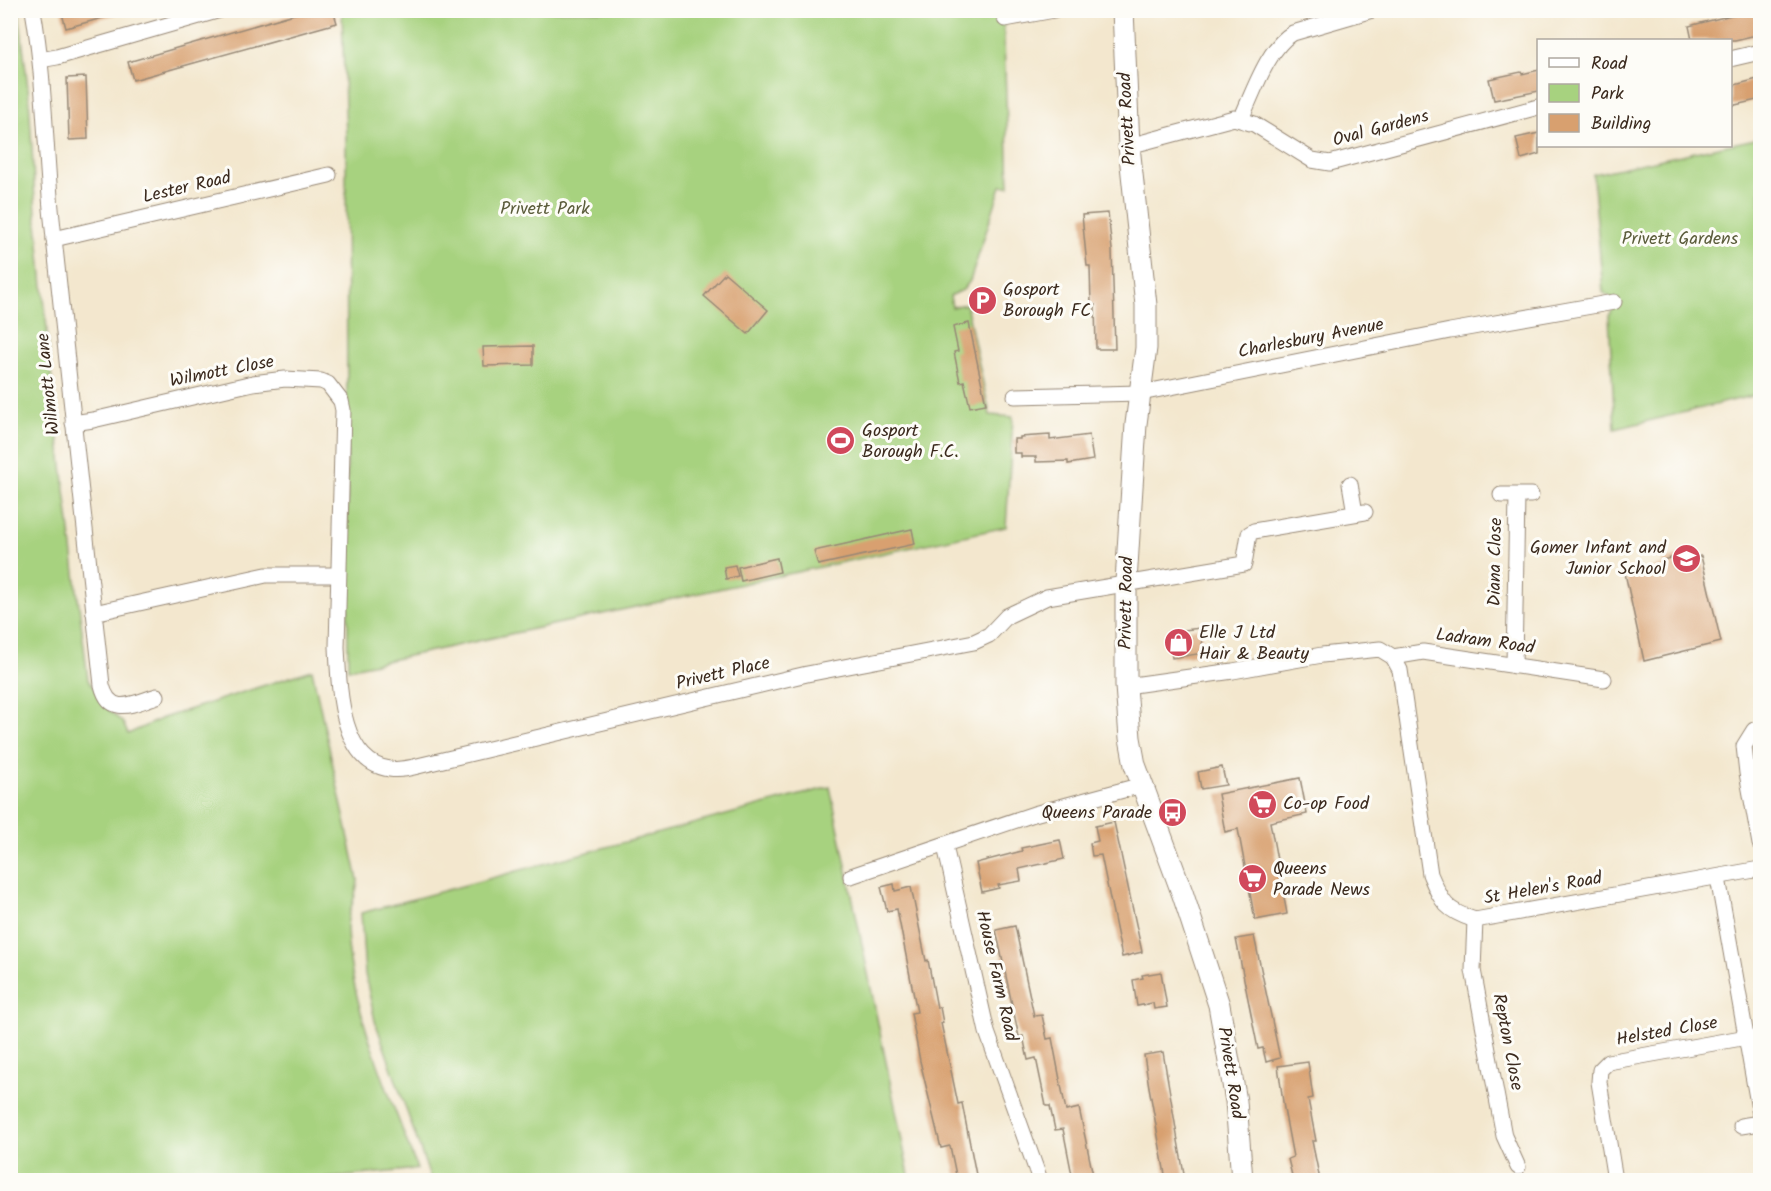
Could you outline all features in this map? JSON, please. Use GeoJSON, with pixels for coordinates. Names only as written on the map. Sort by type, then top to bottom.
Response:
{"type":"FeatureCollection","features":[{"type":"Feature","properties":{"kind":"main road","name":"Privett Road"},"geometry":{"type":"LineString","coordinates":[[1123,10],[1128,146],[1146,305],[1146,348],[1135,436],[1126,582],[1126,686],[1130,738],[1135,765],[1183,895],[1219,1005],[1236,1101],[1242,1180]]}},
{"type":"Feature","properties":{"kind":"street","name":"Wilmott Lane"},"geometry":{"type":"LineString","coordinates":[[33,10],[40,60],[54,239],[102,685],[109,701],[121,706],[157,696]]}},
{"type":"Feature","properties":{"kind":"street"},"geometry":{"type":"LineString","coordinates":[[40,60],[220,10]]}},
{"type":"Feature","properties":{"kind":"street"},"geometry":{"type":"LineString","coordinates":[[1005,19],[1054,10]]}},
{"type":"Feature","properties":{"kind":"street"},"geometry":{"type":"LineString","coordinates":[[1128,146],[1226,119],[1241,119],[1269,60],[1285,37],[1372,10]]}},
{"type":"Feature","properties":{"kind":"street"},"geometry":{"type":"LineString","coordinates":[[1732,59],[1761,52]]}},
{"type":"Feature","properties":{"kind":"street","name":"Oval Gardens"},"geometry":{"type":"LineString","coordinates":[[1241,119],[1254,124],[1312,160],[1330,163],[1537,108]]}},
{"type":"Feature","properties":{"kind":"street","name":"Lester Road"},"geometry":{"type":"LineString","coordinates":[[54,239],[329,175]]}},
{"type":"Feature","properties":{"kind":"street","name":"Charlesbury Avenue"},"geometry":{"type":"LineString","coordinates":[[1015,396],[1141,393],[1450,331],[1614,302]]}},
{"type":"Feature","properties":{"kind":"street","name":"Wilmott Close"},"geometry":{"type":"LineString","coordinates":[[73,423],[269,380],[321,381],[328,384],[341,401],[343,410],[338,660],[346,717]]}},
{"type":"Feature","properties":{"kind":"street","name":"Privett Place"},"geometry":{"type":"LineString","coordinates":[[346,717],[354,744],[358,751],[370,761],[391,770],[409,768],[807,674],[974,642],[989,634],[1007,616],[1041,599],[1126,582],[1244,564],[1249,534],[1254,531],[1360,513],[1350,484]]}},
{"type":"Feature","properties":{"kind":"street","name":"Diana Close"},"geometry":{"type":"LineString","coordinates":[[1501,495],[1524,495],[1514,666]]}},
{"type":"Feature","properties":{"kind":"street"},"geometry":{"type":"LineString","coordinates":[[94,613],[266,575],[338,575]]}},
{"type":"Feature","properties":{"kind":"street","name":"Ladram Road"},"geometry":{"type":"LineString","coordinates":[[1126,686],[1233,671],[1322,655],[1380,649],[1393,657],[1423,652],[1514,666],[1596,674]]}},
{"type":"Feature","properties":{"kind":"street","name":"St Helen's Road"},"geometry":{"type":"LineString","coordinates":[[1393,657],[1400,670],[1430,874],[1441,900],[1455,913],[1475,920],[1761,869]]}},
{"type":"Feature","properties":{"kind":"street"},"geometry":{"type":"LineString","coordinates":[[1754,730],[1744,746],[1761,844]]}},
{"type":"Feature","properties":{"kind":"street"},"geometry":{"type":"LineString","coordinates":[[851,876],[1034,814],[1142,785]]}},
{"type":"Feature","properties":{"kind":"street","name":"House Farm Road"},"geometry":{"type":"LineString","coordinates":[[945,846],[987,1032],[1041,1180]]}},
{"type":"Feature","properties":{"kind":"street"},"geometry":{"type":"LineString","coordinates":[[1718,878],[1761,1115]]}},
{"type":"Feature","properties":{"kind":"street","name":"Repton Close"},"geometry":{"type":"LineString","coordinates":[[1475,920],[1473,970],[1504,1136],[1518,1167]]}},
{"type":"Feature","properties":{"kind":"street","name":"Helsted Close"},"geometry":{"type":"LineString","coordinates":[[1615,1180],[1599,1082],[1600,1070],[1608,1062],[1748,1037]]}},
{"type":"Feature","properties":{"kind":"street"},"geometry":{"type":"LineString","coordinates":[[1742,1126],[1761,1123]]}},
{"type":"Feature","properties":{"kind":"green space"},"geometry":{"type":"Polygon","coordinates":[[[10,11],[19,11],[29,97],[35,201],[52,383],[88,680],[110,711],[123,723],[128,734],[163,718],[312,670],[358,880],[347,928],[355,988],[373,1050],[417,1169],[312,1180],[11,1180],[10,11]]]}},
{"type":"Feature","properties":{"kind":"green space","name":"Privett Park"},"geometry":{"type":"Polygon","coordinates":[[[342,11],[1003,11],[1009,186],[1001,186],[970,281],[963,290],[950,296],[952,307],[966,304],[990,415],[1013,417],[1006,527],[348,669],[346,139],[342,11]]]}},
{"type":"Feature","properties":{"kind":"green space","name":"Privett Gardens"},"geometry":{"type":"Polygon","coordinates":[[[1760,138],[1760,394],[1615,429],[1609,316],[1617,302],[1603,292],[1593,174],[1718,147],[1732,147],[1732,144],[1760,138]]]}},
{"type":"Feature","properties":{"kind":"green space"},"geometry":{"type":"Polygon","coordinates":[[[830,787],[910,1180],[431,1180],[375,1021],[365,974],[361,913],[830,787]]]}},
{"type":"Feature","properties":{"kind":"building"},"geometry":{"type":"Polygon","coordinates":[[[61,10],[116,10],[117,14],[66,28],[61,10]]]}},
{"type":"Feature","properties":{"kind":"building"},"geometry":{"type":"Polygon","coordinates":[[[308,10],[333,10],[337,23],[133,80],[128,62],[308,10]]]}},
{"type":"Feature","properties":{"kind":"building"},"geometry":{"type":"Polygon","coordinates":[[[1751,10],[1761,10],[1761,34],[1735,40],[1692,39],[1689,26],[1751,10]]]}},
{"type":"Feature","properties":{"kind":"building"},"geometry":{"type":"Polygon","coordinates":[[[1537,70],[1537,91],[1494,100],[1489,79],[1521,72],[1522,74],[1537,70]]]}},
{"type":"Feature","properties":{"kind":"building"},"geometry":{"type":"Polygon","coordinates":[[[86,77],[88,139],[69,140],[67,78],[86,77]]]}},
{"type":"Feature","properties":{"kind":"building"},"geometry":{"type":"Polygon","coordinates":[[[1761,78],[1761,99],[1732,106],[1732,86],[1761,78]]]}},
{"type":"Feature","properties":{"kind":"building"},"geometry":{"type":"Polygon","coordinates":[[[1537,133],[1539,154],[1521,159],[1516,138],[1537,133]]]}},
{"type":"Feature","properties":{"kind":"building"},"geometry":{"type":"Polygon","coordinates":[[[1108,213],[1112,250],[1115,349],[1096,349],[1095,305],[1091,305],[1090,266],[1087,266],[1082,215],[1108,213]]]}},
{"type":"Feature","properties":{"kind":"building"},"geometry":{"type":"Polygon","coordinates":[[[725,273],[768,310],[748,334],[704,296],[725,273]]]}},
{"type":"Feature","properties":{"kind":"building"},"geometry":{"type":"Polygon","coordinates":[[[969,323],[986,404],[970,407],[964,381],[960,382],[954,352],[958,351],[953,327],[969,323]]]}},
{"type":"Feature","properties":{"kind":"building"},"geometry":{"type":"Polygon","coordinates":[[[533,346],[533,365],[484,366],[483,347],[533,346]]]}},
{"type":"Feature","properties":{"kind":"building"},"geometry":{"type":"Polygon","coordinates":[[[1050,435],[1050,440],[1089,435],[1093,460],[1068,464],[1068,461],[1036,462],[1036,457],[1021,457],[1021,453],[1014,453],[1014,439],[1050,435]]]}},
{"type":"Feature","properties":{"kind":"building"},"geometry":{"type":"Polygon","coordinates":[[[912,529],[915,544],[818,565],[814,551],[912,529]]]}},
{"type":"Feature","properties":{"kind":"building"},"geometry":{"type":"Polygon","coordinates":[[[1680,556],[1681,561],[1701,556],[1721,642],[1644,661],[1625,573],[1663,565],[1662,560],[1680,556]]]}},
{"type":"Feature","properties":{"kind":"building"},"geometry":{"type":"Polygon","coordinates":[[[777,558],[780,572],[741,581],[738,567],[777,558]]]}},
{"type":"Feature","properties":{"kind":"building"},"geometry":{"type":"Polygon","coordinates":[[[735,565],[738,576],[726,579],[724,567],[735,565]]]}},
{"type":"Feature","properties":{"kind":"building"},"geometry":{"type":"Polygon","coordinates":[[[1200,628],[1204,653],[1172,658],[1168,632],[1200,628]]]}},
{"type":"Feature","properties":{"kind":"building"},"geometry":{"type":"Polygon","coordinates":[[[1222,767],[1226,785],[1201,789],[1198,772],[1222,767]]]}},
{"type":"Feature","properties":{"kind":"building"},"geometry":{"type":"Polygon","coordinates":[[[1300,778],[1307,814],[1270,822],[1287,914],[1255,920],[1238,829],[1225,832],[1218,794],[1300,778]]]}},
{"type":"Feature","properties":{"kind":"building"},"geometry":{"type":"Polygon","coordinates":[[[1114,822],[1142,952],[1122,957],[1101,855],[1092,856],[1090,843],[1098,841],[1095,826],[1114,822]]]}},
{"type":"Feature","properties":{"kind":"building"},"geometry":{"type":"Polygon","coordinates":[[[1060,840],[1064,859],[1019,869],[1021,881],[998,885],[999,888],[982,892],[976,863],[1022,851],[1021,848],[1060,840]]]}},
{"type":"Feature","properties":{"kind":"building"},"geometry":{"type":"Polygon","coordinates":[[[894,884],[895,891],[911,887],[937,1008],[940,1007],[943,1023],[941,1023],[958,1104],[962,1103],[977,1180],[957,1180],[950,1146],[941,1148],[911,1013],[917,1012],[897,909],[887,911],[881,887],[894,884]]]}},
{"type":"Feature","properties":{"kind":"building"},"geometry":{"type":"Polygon","coordinates":[[[1015,926],[1034,1016],[1042,1015],[1047,1039],[1052,1038],[1066,1111],[1079,1108],[1094,1180],[1073,1180],[1063,1129],[1055,1130],[1050,1106],[1046,1106],[1036,1058],[1028,1060],[1023,1036],[1019,1037],[996,930],[1015,926]]]}},
{"type":"Feature","properties":{"kind":"building"},"geometry":{"type":"Polygon","coordinates":[[[1254,936],[1280,1058],[1266,1062],[1263,1048],[1258,1049],[1236,939],[1254,936]]]}},
{"type":"Feature","properties":{"kind":"building"},"geometry":{"type":"Polygon","coordinates":[[[1161,972],[1167,1007],[1154,1009],[1153,1003],[1137,1006],[1133,980],[1143,978],[1142,975],[1161,972]]]}},
{"type":"Feature","properties":{"kind":"building"},"geometry":{"type":"Polygon","coordinates":[[[1163,1052],[1185,1180],[1166,1180],[1149,1087],[1144,1055],[1163,1052]]]}},
{"type":"Feature","properties":{"kind":"building"},"geometry":{"type":"Polygon","coordinates":[[[1308,1062],[1313,1098],[1308,1099],[1316,1141],[1312,1141],[1320,1180],[1293,1180],[1288,1159],[1293,1157],[1278,1066],[1308,1062]]]}},
{"type":"Feature","properties":{"kind":"place","name":"Gosport Borough FC"},"geometry":{"type":"Point","coordinates":[982,300]}},
{"type":"Feature","properties":{"kind":"place","name":"Gosport Borough F.C."},"geometry":{"type":"Point","coordinates":[841,441]}},
{"type":"Feature","properties":{"kind":"place","name":"Gomer Infant and Junior School"},"geometry":{"type":"Point","coordinates":[1687,558]}},
{"type":"Feature","properties":{"kind":"place","name":"Elle J Ltd Hair & Beauty"},"geometry":{"type":"Point","coordinates":[1178,643]}},
{"type":"Feature","properties":{"kind":"place","name":"Co-op Food"},"geometry":{"type":"Point","coordinates":[1262,804]}},
{"type":"Feature","properties":{"kind":"place","name":"Queens Parade"},"geometry":{"type":"Point","coordinates":[1173,813]}},
{"type":"Feature","properties":{"kind":"place","name":"Queens Parade News"},"geometry":{"type":"Point","coordinates":[1252,879]}}]}
